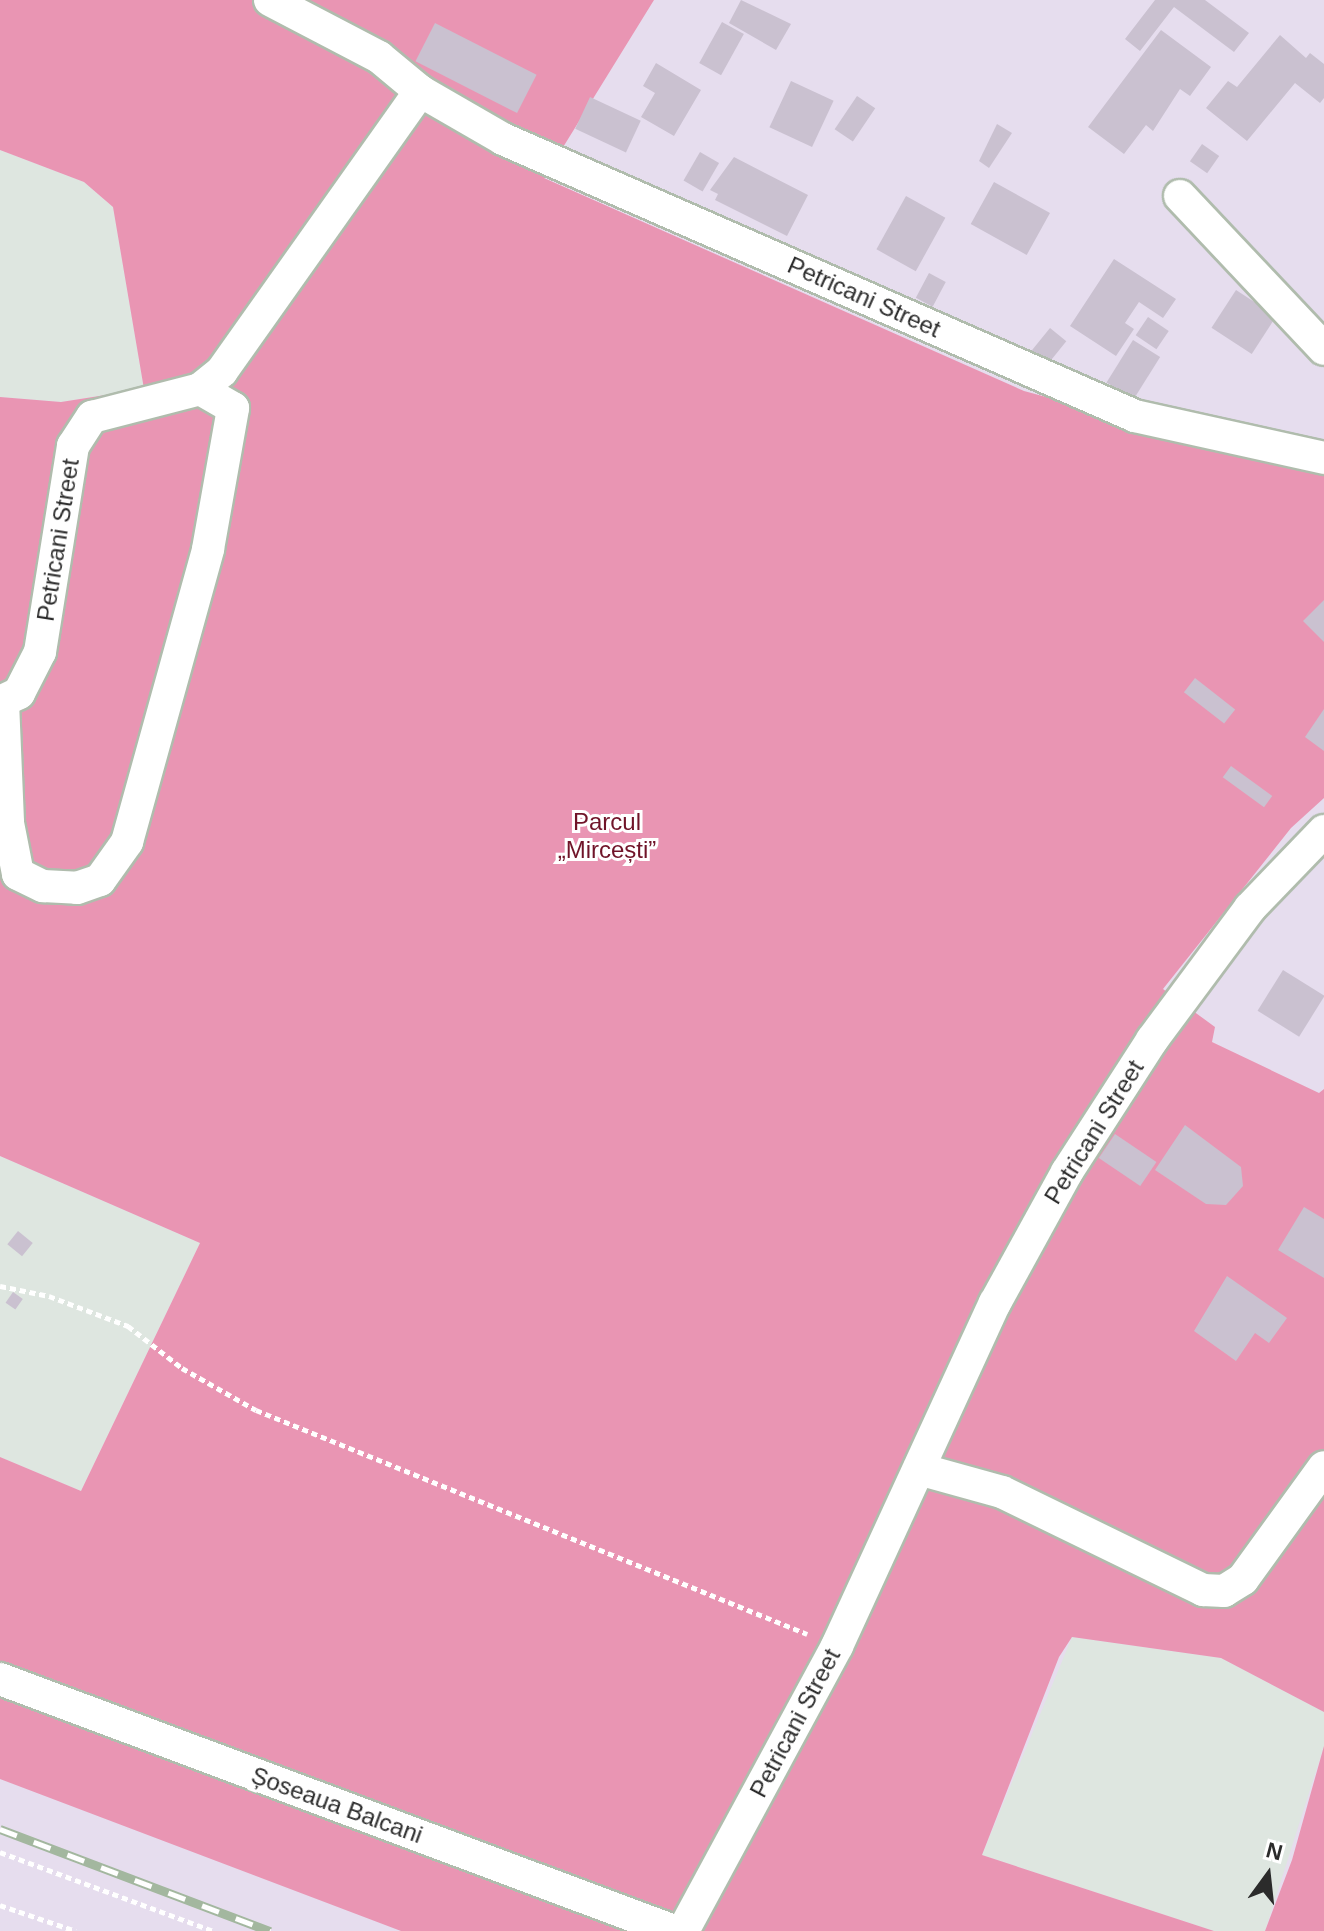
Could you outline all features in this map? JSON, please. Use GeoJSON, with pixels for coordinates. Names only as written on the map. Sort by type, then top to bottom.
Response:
{"type":"FeatureCollection","features":[{"type":"Feature","properties":{"kind":"street","name":"Petricani Street"},"geometry":{"type":"LineString","coordinates":[[270,0],[379,57],[420,91],[503,139],[1135,416],[1324,458]]}},
{"type":"Feature","properties":{"kind":"street","name":"Petricani Street"},"geometry":{"type":"LineString","coordinates":[[2,702],[32,676],[40,652],[73,446],[92,417],[200,389],[222,371],[420,91]]}},
{"type":"Feature","properties":{"kind":"street"},"geometry":{"type":"LineString","coordinates":[[1180,196],[1324,349]]}},
{"type":"Feature","properties":{"kind":"street"},"geometry":{"type":"LineString","coordinates":[[2,702],[8,823],[18,874],[43,886],[77,888],[100,880],[127,842],[208,549],[233,408],[200,389]]}},
{"type":"Feature","properties":{"kind":"street","name":"Petricani Street"},"geometry":{"type":"LineString","coordinates":[[683,1931],[837,1646],[995,1303],[1067,1172],[1152,1040],[1250,908],[1324,831]]}},
{"type":"Feature","properties":{"kind":"street"},"geometry":{"type":"LineString","coordinates":[[919,1469],[1002,1492],[1203,1590],[1224,1591],[1243,1579],[1324,1467]]}},
{"type":"Feature","properties":{"kind":"street","name":"Șoseaua Balcani"},"geometry":{"type":"LineString","coordinates":[[0,1679],[674,1931]]}},
{"type":"Feature","properties":{"kind":"path"},"geometry":{"type":"LineString","coordinates":[[0,1286],[49,1296],[128,1326],[182,1368],[256,1410],[837,1646]]}},
{"type":"Feature","properties":{"kind":"path"},"geometry":{"type":"LineString","coordinates":[[0,1852],[213,1931]]}},
{"type":"Feature","properties":{"kind":"path"},"geometry":{"type":"LineString","coordinates":[[0,1905],[76,1931]]}},
{"type":"Feature","properties":{"kind":"shaded area"},"geometry":{"type":"Polygon","coordinates":[[[0,150],[84,182],[113,207],[144,389],[61,402],[0,397],[0,150]]]}},
{"type":"Feature","properties":{"kind":"shaded area"},"geometry":{"type":"Polygon","coordinates":[[[0,1156],[200,1243],[81,1491],[0,1457],[0,1156]]]}},
{"type":"Feature","properties":{"kind":"shaded area"},"geometry":{"type":"Polygon","coordinates":[[[1072,1637],[1221,1658],[1324,1712],[1324,1746],[1265,1931],[1214,1931],[982,1855],[1072,1637]]]}},
{"type":"Feature","properties":{"kind":"green space","name":"Parcul „Mircești”"},"geometry":{"type":"Polygon","coordinates":[[[0,0],[654,0],[544,178],[1024,391],[1324,472],[1324,798],[1291,828],[1163,989],[1215,1027],[1212,1042],[1319,1093],[1324,1089],[1324,1712],[1221,1658],[1072,1637],[1059,1657],[982,1855],[1214,1931],[401,1931],[0,1779],[0,1457],[81,1491],[200,1243],[0,1156],[0,397],[61,402],[144,389],[113,207],[84,182],[0,150],[0,0]]]}},
{"type":"Feature","properties":{"kind":"green space"},"geometry":{"type":"Polygon","coordinates":[[[1324,1746],[1324,1931],[1265,1931],[1292,1860],[1324,1746]]]}},
{"type":"Feature","properties":{"kind":"building"},"geometry":{"type":"Polygon","coordinates":[[[741,0],[791,24],[776,50],[729,23],[741,0]]]}},
{"type":"Feature","properties":{"kind":"building"},"geometry":{"type":"Polygon","coordinates":[[[1155,0],[1205,0],[1249,33],[1234,52],[1174,7],[1140,51],[1125,39],[1155,0]]]}},
{"type":"Feature","properties":{"kind":"building"},"geometry":{"type":"Polygon","coordinates":[[[722,22],[744,34],[721,75],[699,63],[722,22]]]}},
{"type":"Feature","properties":{"kind":"building"},"geometry":{"type":"Polygon","coordinates":[[[435,23],[537,75],[517,113],[415,61],[435,23]]]}},
{"type":"Feature","properties":{"kind":"building"},"geometry":{"type":"Polygon","coordinates":[[[1161,30],[1211,67],[1190,96],[1180,89],[1153,131],[1146,125],[1124,154],[1088,127],[1161,30]]]}},
{"type":"Feature","properties":{"kind":"building"},"geometry":{"type":"Polygon","coordinates":[[[1280,35],[1306,58],[1310,53],[1324,64],[1324,98],[1320,103],[1295,83],[1247,141],[1206,108],[1228,81],[1237,87],[1280,35]]]}},
{"type":"Feature","properties":{"kind":"building"},"geometry":{"type":"Polygon","coordinates":[[[656,63],[701,90],[674,136],[641,117],[655,93],[643,86],[656,63]]]}},
{"type":"Feature","properties":{"kind":"building"},"geometry":{"type":"Polygon","coordinates":[[[791,81],[834,101],[812,147],[769,127],[791,81]]]}},
{"type":"Feature","properties":{"kind":"building"},"geometry":{"type":"Polygon","coordinates":[[[857,96],[875,108],[853,141],[835,129],[857,96]]]}},
{"type":"Feature","properties":{"kind":"building"},"geometry":{"type":"Polygon","coordinates":[[[590,97],[641,121],[626,152],[575,129],[590,97]]]}},
{"type":"Feature","properties":{"kind":"building"},"geometry":{"type":"Polygon","coordinates":[[[997,124],[1012,133],[989,168],[979,161],[997,124]]]}},
{"type":"Feature","properties":{"kind":"building"},"geometry":{"type":"Polygon","coordinates":[[[1202,144],[1219,156],[1207,173],[1190,161],[1202,144]]]}},
{"type":"Feature","properties":{"kind":"building"},"geometry":{"type":"Polygon","coordinates":[[[700,152],[719,163],[703,192],[684,181],[700,152]]]}},
{"type":"Feature","properties":{"kind":"building"},"geometry":{"type":"Polygon","coordinates":[[[734,157],[808,195],[787,236],[715,200],[718,194],[710,190],[734,157]]]}},
{"type":"Feature","properties":{"kind":"building"},"geometry":{"type":"Polygon","coordinates":[[[994,182],[1050,213],[1027,255],[971,224],[994,182]]]}},
{"type":"Feature","properties":{"kind":"building"},"geometry":{"type":"Polygon","coordinates":[[[906,196],[945,218],[916,271],[876,249],[906,196]]]}},
{"type":"Feature","properties":{"kind":"building"},"geometry":{"type":"Polygon","coordinates":[[[1114,259],[1176,299],[1163,318],[1139,302],[1125,323],[1134,329],[1116,356],[1070,326],[1114,259]]]}},
{"type":"Feature","properties":{"kind":"building"},"geometry":{"type":"Polygon","coordinates":[[[929,273],[946,282],[933,307],[916,298],[929,273]]]}},
{"type":"Feature","properties":{"kind":"building"},"geometry":{"type":"Polygon","coordinates":[[[1236,290],[1276,316],[1252,354],[1211,328],[1236,290]]]}},
{"type":"Feature","properties":{"kind":"building"},"geometry":{"type":"Polygon","coordinates":[[[1148,317],[1169,331],[1156,349],[1136,335],[1148,317]]]}},
{"type":"Feature","properties":{"kind":"building"},"geometry":{"type":"Polygon","coordinates":[[[1050,328],[1066,341],[1048,364],[1032,351],[1050,328]]]}},
{"type":"Feature","properties":{"kind":"building"},"geometry":{"type":"Polygon","coordinates":[[[1133,340],[1160,357],[1134,399],[1107,382],[1133,340]]]}},
{"type":"Feature","properties":{"kind":"building"},"geometry":{"type":"Polygon","coordinates":[[[1324,600],[1324,642],[1303,621],[1324,600]]]}},
{"type":"Feature","properties":{"kind":"building"},"geometry":{"type":"Polygon","coordinates":[[[1195,678],[1235,709],[1224,724],[1184,692],[1195,678]]]}},
{"type":"Feature","properties":{"kind":"building"},"geometry":{"type":"Polygon","coordinates":[[[1324,709],[1324,751],[1305,737],[1324,709]]]}},
{"type":"Feature","properties":{"kind":"building"},"geometry":{"type":"Polygon","coordinates":[[[1231,766],[1272,796],[1264,807],[1223,777],[1231,766]]]}},
{"type":"Feature","properties":{"kind":"building"},"geometry":{"type":"Polygon","coordinates":[[[1283,970],[1324,996],[1299,1037],[1258,1011],[1283,970]]]}},
{"type":"Feature","properties":{"kind":"building"},"geometry":{"type":"Polygon","coordinates":[[[1185,1125],[1241,1167],[1243,1186],[1226,1205],[1206,1204],[1155,1170],[1185,1125]]]}},
{"type":"Feature","properties":{"kind":"building"},"geometry":{"type":"Polygon","coordinates":[[[1115,1134],[1156,1162],[1140,1186],[1099,1158],[1115,1134]]]}},
{"type":"Feature","properties":{"kind":"building"},"geometry":{"type":"Polygon","coordinates":[[[1304,1207],[1324,1219],[1324,1278],[1278,1250],[1304,1207]]]}},
{"type":"Feature","properties":{"kind":"building"},"geometry":{"type":"Polygon","coordinates":[[[18,1231],[33,1243],[22,1256],[7,1244],[18,1231]]]}},
{"type":"Feature","properties":{"kind":"building"},"geometry":{"type":"Polygon","coordinates":[[[1227,1276],[1287,1318],[1269,1343],[1255,1333],[1236,1361],[1194,1331],[1227,1276]]]}},
{"type":"Feature","properties":{"kind":"building"},"geometry":{"type":"Polygon","coordinates":[[[13,1292],[23,1299],[15,1310],[6,1303],[13,1292]]]}},
{"type":"Feature","properties":{"kind":"railway"},"geometry":{"type":"LineString","coordinates":[[0,1829],[270,1931]]}}]}
